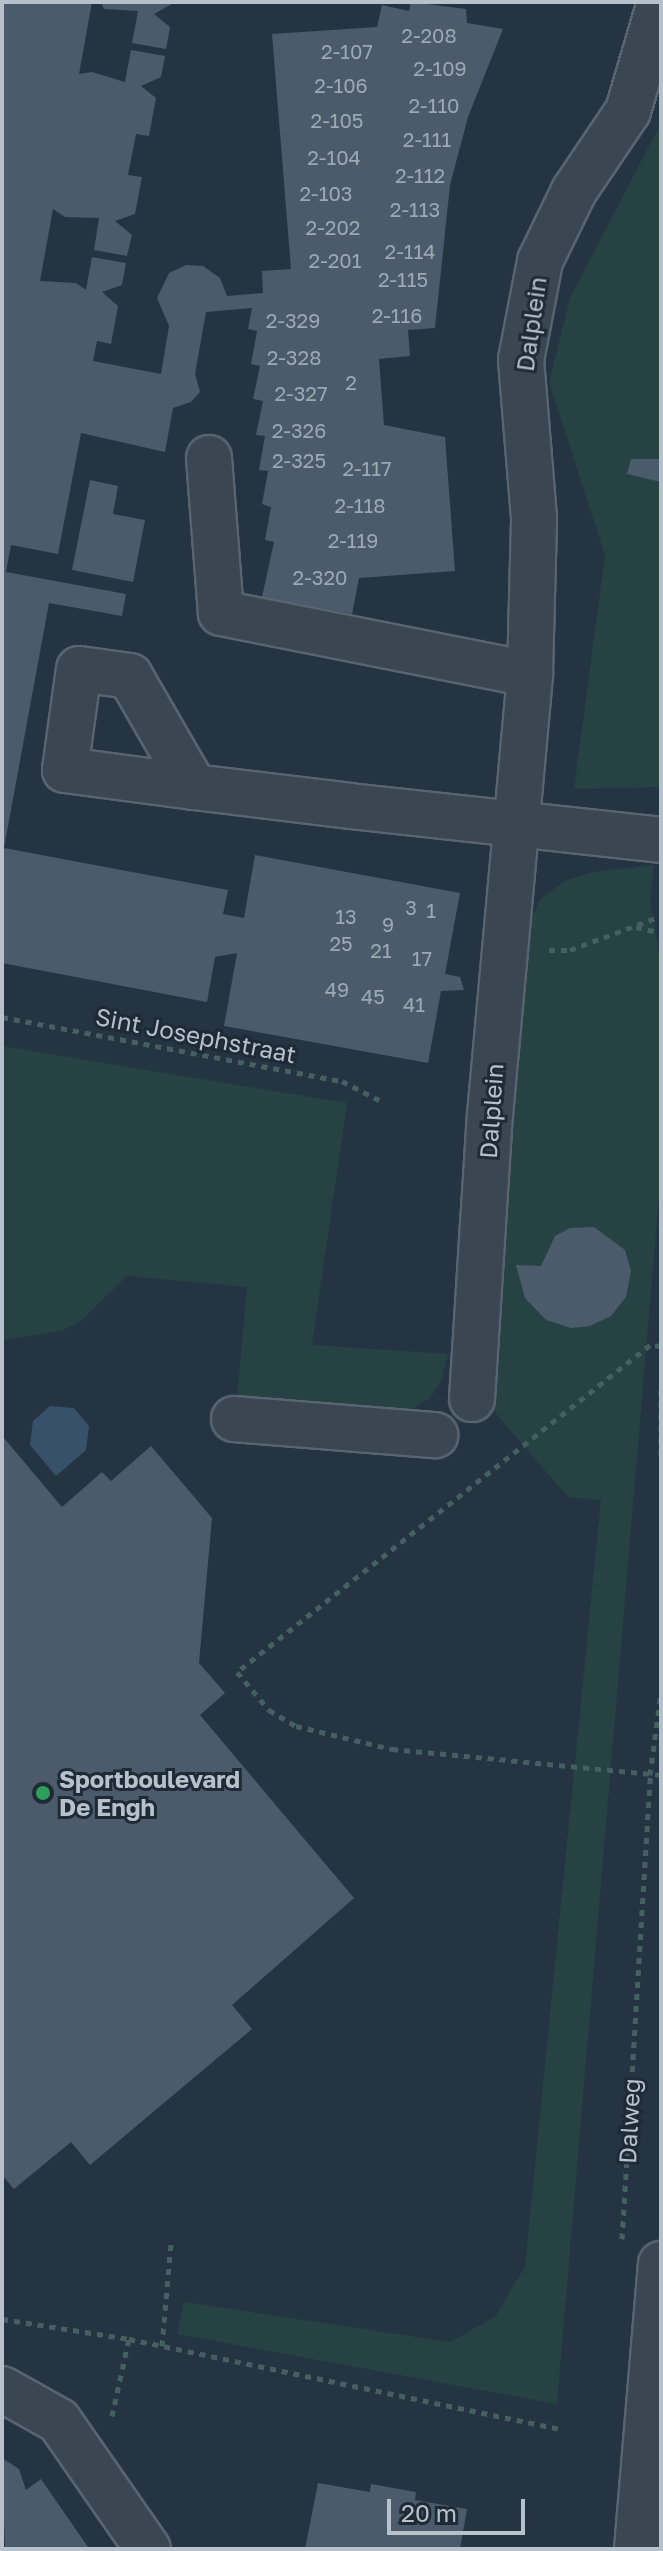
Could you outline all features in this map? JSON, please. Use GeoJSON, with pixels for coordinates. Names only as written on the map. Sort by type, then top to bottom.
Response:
{"type":"FeatureCollection","features":[{"type":"Feature","properties":{"kind":"street","name":"Dalplein"},"geometry":{"type":"LineString","coordinates":[[472,1399],[504,947],[530,674],[534,518],[521,360],[538,275],[574,191],[628,111],[660,2]]}},
{"type":"Feature","properties":{"kind":"street"},"geometry":{"type":"LineString","coordinates":[[209,458],[221,613],[530,674]]}},
{"type":"Feature","properties":{"kind":"street"},"geometry":{"type":"LineString","coordinates":[[194,787],[661,840]]}},
{"type":"Feature","properties":{"kind":"street"},"geometry":{"type":"LineString","coordinates":[[234,1419],[435,1435]]}},
{"type":"Feature","properties":{"kind":"street"},"geometry":{"type":"LineString","coordinates":[[637,2549],[661,2264]]}},
{"type":"Feature","properties":{"kind":"street"},"geometry":{"type":"LineString","coordinates":[[2,2389],[59,2421],[148,2549]]}},
{"type":"Feature","properties":{"kind":"path"},"geometry":{"type":"LineString","coordinates":[[504,947],[570,950],[661,916]]}},
{"type":"Feature","properties":{"kind":"path"},"geometry":{"type":"LineString","coordinates":[[635,926],[661,933]]}},
{"type":"Feature","properties":{"kind":"path","name":"Sint Josephstraat"},"geometry":{"type":"LineString","coordinates":[[2,1017],[342,1081],[379,1100]]}},
{"type":"Feature","properties":{"kind":"path"},"geometry":{"type":"LineString","coordinates":[[661,1346],[650,1345],[237,1672],[269,1710],[310,1729],[392,1749],[661,1775]]}},
{"type":"Feature","properties":{"kind":"path"},"geometry":{"type":"LineString","coordinates":[[661,1390],[661,1456]]}},
{"type":"Feature","properties":{"kind":"path","name":"Dalweg"},"geometry":{"type":"LineString","coordinates":[[621,2245],[650,1775],[661,1693]]}},
{"type":"Feature","properties":{"kind":"path"},"geometry":{"type":"LineString","coordinates":[[162,2346],[171,2244]]}},
{"type":"Feature","properties":{"kind":"path"},"geometry":{"type":"LineString","coordinates":[[2,2319],[129,2339],[558,2429]]}},
{"type":"Feature","properties":{"kind":"path"},"geometry":{"type":"LineString","coordinates":[[84,2457],[98,2448],[111,2423],[129,2339]]}},
{"type":"Feature","properties":{"kind":"green space"},"geometry":{"type":"Polygon","coordinates":[[[661,123],[661,787],[574,789],[605,555],[549,382],[570,298],[661,123]]]}},
{"type":"Feature","properties":{"kind":"green space"},"geometry":{"type":"Polygon","coordinates":[[[654,865],[650,899],[660,960],[661,1173],[557,2404],[177,2334],[184,2302],[450,2342],[495,2317],[525,2266],[601,1500],[568,1497],[497,1415],[486,1392],[530,923],[540,899],[565,881],[592,872],[654,865]]]}},
{"type":"Feature","properties":{"kind":"green space"},"geometry":{"type":"Polygon","coordinates":[[[2,1046],[347,1103],[312,1345],[448,1354],[441,1382],[429,1399],[409,1411],[237,1397],[247,1287],[127,1276],[81,1321],[62,1331],[2,1340],[2,1046]]]}},
{"type":"Feature","properties":{"kind":"water"},"geometry":{"type":"Polygon","coordinates":[[[50,1406],[74,1408],[89,1426],[86,1450],[56,1476],[30,1445],[33,1421],[50,1406]]]}},
{"type":"Feature","properties":{"kind":"building"},"geometry":{"type":"Polygon","coordinates":[[[2,2],[92,2],[79,74],[92,72],[125,82],[131,50],[165,56],[161,77],[141,86],[156,98],[149,136],[136,134],[128,175],[142,177],[135,214],[115,221],[132,235],[127,256],[94,250],[99,218],[65,217],[53,209],[40,281],[76,283],[86,290],[92,257],[126,263],[122,285],[102,292],[118,306],[111,344],[97,341],[93,361],[161,374],[169,326],[157,298],[169,273],[186,265],[203,266],[220,278],[227,296],[263,293],[262,271],[291,269],[272,34],[377,27],[382,5],[409,11],[411,2],[466,9],[467,23],[503,29],[468,117],[450,185],[435,328],[408,330],[410,356],[379,359],[384,425],[445,437],[455,571],[359,578],[352,614],[262,597],[274,542],[265,540],[271,507],[262,504],[268,471],[259,470],[265,436],[256,435],[263,401],[253,399],[260,366],[251,364],[257,331],[248,329],[252,308],[206,312],[195,374],[200,392],[191,402],[173,408],[165,452],[81,433],[58,554],[11,545],[6,572],[126,594],[122,616],[49,603],[4,848],[228,890],[223,914],[244,918],[255,855],[460,893],[445,974],[460,977],[464,990],[441,991],[428,1063],[224,1026],[237,953],[215,957],[207,1002],[2,963],[2,2]]]}},
{"type":"Feature","properties":{"kind":"building"},"geometry":{"type":"Polygon","coordinates":[[[101,2],[175,2],[154,14],[170,27],[166,49],[132,43],[138,11],[104,9],[101,2]]]}},
{"type":"Feature","properties":{"kind":"building"},"geometry":{"type":"Polygon","coordinates":[[[631,459],[661,459],[661,482],[627,474],[631,459]]]}},
{"type":"Feature","properties":{"kind":"building"},"geometry":{"type":"Polygon","coordinates":[[[90,480],[118,486],[113,514],[145,520],[133,582],[72,570],[90,480]]]}},
{"type":"Feature","properties":{"kind":"building"},"geometry":{"type":"Polygon","coordinates":[[[594,1227],[625,1250],[631,1271],[626,1297],[611,1316],[590,1326],[571,1328],[546,1320],[525,1298],[516,1265],[541,1266],[555,1236],[570,1228],[594,1227]]]}},
{"type":"Feature","properties":{"kind":"building"},"geometry":{"type":"Polygon","coordinates":[[[4,1438],[62,1507],[102,1472],[111,1481],[151,1446],[212,1518],[199,1663],[225,1693],[200,1715],[354,1898],[232,2005],[252,2029],[90,2165],[71,2142],[14,2189],[2,2175],[4,1438]]]}},
{"type":"Feature","properties":{"kind":"building"},"geometry":{"type":"Polygon","coordinates":[[[2,2458],[19,2469],[26,2490],[41,2479],[88,2547],[5,2549],[2,2458]]]}},
{"type":"Feature","properties":{"kind":"building"},"geometry":{"type":"Polygon","coordinates":[[[318,2483],[370,2492],[371,2484],[416,2492],[415,2500],[467,2509],[460,2549],[305,2549],[318,2483]]]}},
{"type":"Feature","properties":{"kind":"place","name":"Sportboulevard De Engh"},"geometry":{"type":"Point","coordinates":[43,1793]}}]}
